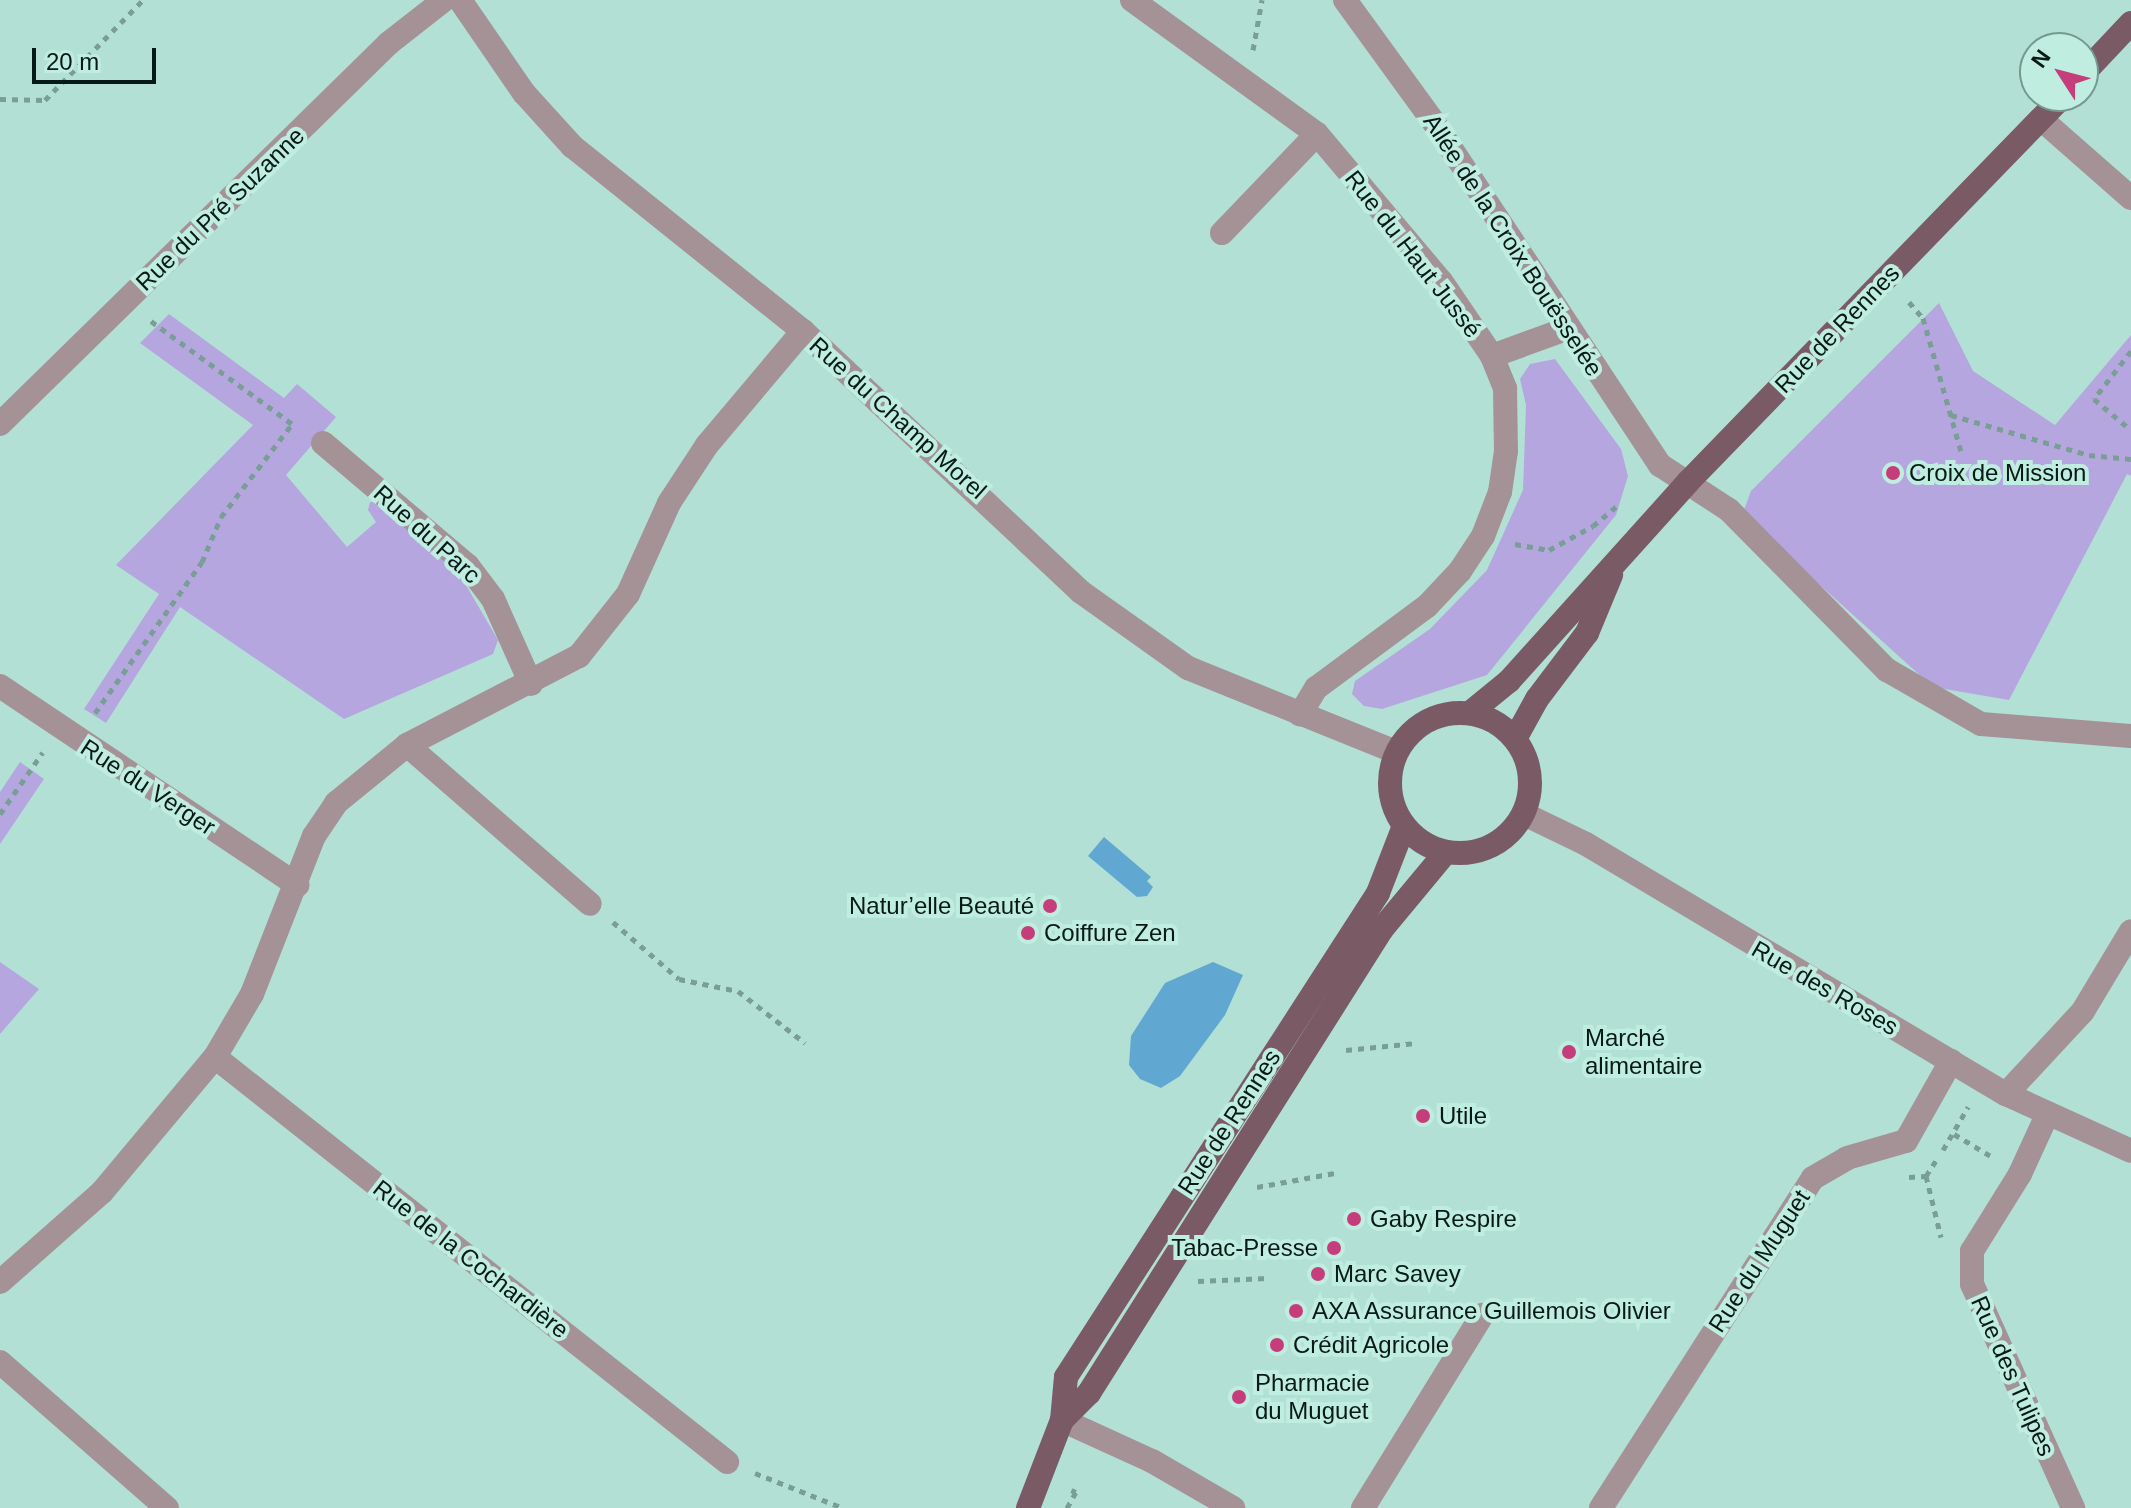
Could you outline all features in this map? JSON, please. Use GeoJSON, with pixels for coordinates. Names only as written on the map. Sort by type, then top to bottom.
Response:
{"type":"FeatureCollection","features":[{"type":"Feature","properties":{"kind":"main road"},"geometry":{"type":"LineString","coordinates":[[2099,57],[2131,23]]}},
{"type":"Feature","properties":{"kind":"main road","name":"Rue de Rennes"},"geometry":{"type":"LineString","coordinates":[[1471,712],[1509,681],[1566,612],[1615,566],[1688,482],[2048,112]]}},
{"type":"Feature","properties":{"kind":"main road","name":"Rue de Rennes"},"geometry":{"type":"LineString","coordinates":[[1515,739],[1537,699],[1587,633],[1615,566]]}},
{"type":"Feature","properties":{"kind":"main road"},"geometry":{"type":"LineString","coordinates":[[1471,712],[1498,723],[1515,739],[1531,775],[1524,814],[1511,833],[1491,847],[1446,852],[1423,843],[1404,826],[1390,790],[1396,752],[1430,719],[1471,712]]}},
{"type":"Feature","properties":{"kind":"main road","name":"Rue de Rennes"},"geometry":{"type":"LineString","coordinates":[[1028,1508],[1062,1420],[1066,1377],[1378,893],[1404,826]]}},
{"type":"Feature","properties":{"kind":"main road","name":"Rue de Rennes"},"geometry":{"type":"LineString","coordinates":[[1062,1420],[1089,1393],[1382,929],[1446,852]]}},
{"type":"Feature","properties":{"kind":"street","name":"Rue du Pré Suzanne"},"geometry":{"type":"LineString","coordinates":[[0,424],[389,43],[444,0]]}},
{"type":"Feature","properties":{"kind":"street","name":"Rue du Champ Morel"},"geometry":{"type":"LineString","coordinates":[[460,0],[547,121],[803,331],[1081,592],[1188,668],[1396,752]]}},
{"type":"Feature","properties":{"kind":"street","name":"Rue du Haut Jussé"},"geometry":{"type":"LineString","coordinates":[[1132,0],[1317,134],[1441,281],[1492,356],[1505,388],[1506,451],[1500,492],[1483,536],[1427,606],[1316,688],[1300,715]]}},
{"type":"Feature","properties":{"kind":"street","name":"Allée de la Croix Bouësselée"},"geometry":{"type":"LineString","coordinates":[[1345,0],[1435,124],[1566,329],[1660,465],[1729,510],[1887,670],[1981,724],[2131,736]]}},
{"type":"Feature","properties":{"kind":"street"},"geometry":{"type":"LineString","coordinates":[[2041,119],[2131,198]]}},
{"type":"Feature","properties":{"kind":"street"},"geometry":{"type":"LineString","coordinates":[[1222,233],[1317,134]]}},
{"type":"Feature","properties":{"kind":"street"},"geometry":{"type":"LineString","coordinates":[[1492,356],[1566,329]]}},
{"type":"Feature","properties":{"kind":"street"},"geometry":{"type":"LineString","coordinates":[[0,1282],[102,1192],[215,1057],[252,994],[314,836],[336,803],[407,745],[531,684],[579,656],[607,626],[628,594],[669,503],[707,445],[803,331]]}},
{"type":"Feature","properties":{"kind":"street","name":"Rue du Parc"},"geometry":{"type":"LineString","coordinates":[[323,443],[468,566],[493,599],[531,684]]}},
{"type":"Feature","properties":{"kind":"street","name":"Rue du Verger"},"geometry":{"type":"LineString","coordinates":[[0,686],[297,885]]}},
{"type":"Feature","properties":{"kind":"street"},"geometry":{"type":"LineString","coordinates":[[407,745],[590,904]]}},
{"type":"Feature","properties":{"kind":"street","name":"Rue des Roses"},"geometry":{"type":"LineString","coordinates":[[1524,814],[1586,844],[2006,1094],[2131,1151]]}},
{"type":"Feature","properties":{"kind":"street"},"geometry":{"type":"LineString","coordinates":[[2006,1094],[2083,1011],[2131,931]]}},
{"type":"Feature","properties":{"kind":"street","name":"Rue de la Cochardière"},"geometry":{"type":"LineString","coordinates":[[215,1057],[727,1462]]}},
{"type":"Feature","properties":{"kind":"street","name":"Rue du Muguet"},"geometry":{"type":"LineString","coordinates":[[1601,1508],[1813,1178],[1847,1158],[1906,1141],[1951,1061]]}},
{"type":"Feature","properties":{"kind":"street","name":"Rue des Tulipes"},"geometry":{"type":"LineString","coordinates":[[2047,1115],[2020,1174],[1972,1251],[1972,1284],[2073,1508]]}},
{"type":"Feature","properties":{"kind":"street"},"geometry":{"type":"LineString","coordinates":[[1363,1508],[1482,1315]]}},
{"type":"Feature","properties":{"kind":"street"},"geometry":{"type":"LineString","coordinates":[[0,1362],[167,1508]]}},
{"type":"Feature","properties":{"kind":"street"},"geometry":{"type":"LineString","coordinates":[[1062,1420],[1152,1461],[1233,1508]]}},
{"type":"Feature","properties":{"kind":"path"},"geometry":{"type":"LineString","coordinates":[[0,99],[45,100],[143,0]]}},
{"type":"Feature","properties":{"kind":"path"},"geometry":{"type":"LineString","coordinates":[[1244,81],[1262,0]]}},
{"type":"Feature","properties":{"kind":"path"},"geometry":{"type":"LineString","coordinates":[[1887,277],[1923,318],[1961,451]]}},
{"type":"Feature","properties":{"kind":"path"},"geometry":{"type":"LineString","coordinates":[[124,302],[292,424],[323,443]]}},
{"type":"Feature","properties":{"kind":"path"},"geometry":{"type":"LineString","coordinates":[[2131,351],[2094,399],[2131,430]]}},
{"type":"Feature","properties":{"kind":"path"},"geometry":{"type":"LineString","coordinates":[[1951,415],[2089,455],[2131,459]]}},
{"type":"Feature","properties":{"kind":"path"},"geometry":{"type":"LineString","coordinates":[[0,814],[68,734],[202,562],[221,517],[292,424]]}},
{"type":"Feature","properties":{"kind":"path"},"geometry":{"type":"LineString","coordinates":[[1483,536],[1549,550],[1593,526],[1626,498]]}},
{"type":"Feature","properties":{"kind":"path"},"geometry":{"type":"LineString","coordinates":[[590,904],[679,979],[738,991],[805,1043]]}},
{"type":"Feature","properties":{"kind":"path"},"geometry":{"type":"LineString","coordinates":[[1339,1051],[1416,1043]]}},
{"type":"Feature","properties":{"kind":"path"},"geometry":{"type":"LineString","coordinates":[[1954,1134],[2020,1174]]}},
{"type":"Feature","properties":{"kind":"path"},"geometry":{"type":"LineString","coordinates":[[727,1462],[843,1508]]}},
{"type":"Feature","properties":{"kind":"shaded area"},"geometry":{"type":"Polygon","coordinates":[[[1939,303],[1973,371],[2055,425],[2131,335],[2131,476],[2127,474],[2009,700],[1933,687],[1751,523],[1744,510],[1751,491],[1939,303]]]}},
{"type":"Feature","properties":{"kind":"shaded area"},"geometry":{"type":"Polygon","coordinates":[[[169,314],[284,398],[297,384],[336,417],[286,475],[347,547],[376,522],[368,510],[370,502],[378,503],[453,563],[498,640],[493,654],[344,719],[180,607],[106,723],[84,709],[159,594],[116,565],[253,425],[140,343],[169,314]]]}},
{"type":"Feature","properties":{"kind":"shaded area"},"geometry":{"type":"Polygon","coordinates":[[[1555,359],[1621,449],[1628,476],[1616,515],[1487,675],[1382,709],[1364,706],[1352,694],[1355,681],[1430,629],[1487,570],[1523,490],[1526,405],[1520,379],[1530,364],[1555,359]]]}},
{"type":"Feature","properties":{"kind":"shaded area"},"geometry":{"type":"Polygon","coordinates":[[[20,762],[44,779],[0,844],[0,792],[20,762]]]}},
{"type":"Feature","properties":{"kind":"shaded area"},"geometry":{"type":"Polygon","coordinates":[[[0,962],[39,989],[0,1034],[0,962]]]}},
{"type":"Feature","properties":{"kind":"water"},"geometry":{"type":"Polygon","coordinates":[[[1104,837],[1151,877],[1147,881],[1153,887],[1147,896],[1137,897],[1088,856],[1104,837]]]}},
{"type":"Feature","properties":{"kind":"water"},"geometry":{"type":"Polygon","coordinates":[[[1213,962],[1243,975],[1225,1015],[1180,1076],[1161,1088],[1140,1079],[1129,1065],[1131,1036],[1165,983],[1213,962]]]}},
{"type":"Feature","properties":{"kind":"place","name":"Croix de Mission"},"geometry":{"type":"Point","coordinates":[1893,473]}},
{"type":"Feature","properties":{"kind":"place","name":"Natur’elle Beauté"},"geometry":{"type":"Point","coordinates":[1050,906]}},
{"type":"Feature","properties":{"kind":"place","name":"Coiffure Zen"},"geometry":{"type":"Point","coordinates":[1028,933]}},
{"type":"Feature","properties":{"kind":"place","name":"Marché alimentaire"},"geometry":{"type":"Point","coordinates":[1569,1052]}},
{"type":"Feature","properties":{"kind":"place","name":"Utile"},"geometry":{"type":"Point","coordinates":[1423,1116]}},
{"type":"Feature","properties":{"kind":"place","name":"Gaby Respire"},"geometry":{"type":"Point","coordinates":[1354,1219]}},
{"type":"Feature","properties":{"kind":"place","name":"Tabac-Presse"},"geometry":{"type":"Point","coordinates":[1334,1248]}},
{"type":"Feature","properties":{"kind":"place","name":"Marc Savey"},"geometry":{"type":"Point","coordinates":[1318,1274]}},
{"type":"Feature","properties":{"kind":"place","name":"AXA Assurance Guillemois Olivier"},"geometry":{"type":"Point","coordinates":[1296,1311]}},
{"type":"Feature","properties":{"kind":"place","name":"Crédit Agricole"},"geometry":{"type":"Point","coordinates":[1277,1345]}},
{"type":"Feature","properties":{"kind":"place","name":"Pharmacie du Muguet"},"geometry":{"type":"Point","coordinates":[1239,1397]}}]}
